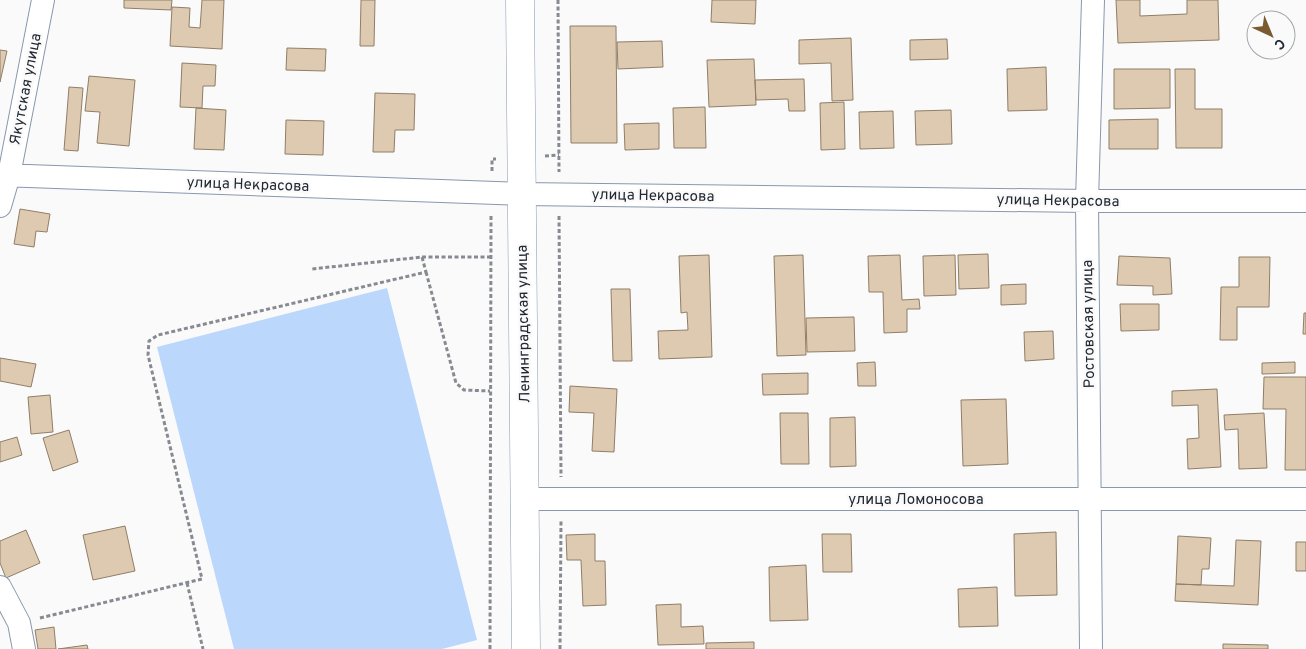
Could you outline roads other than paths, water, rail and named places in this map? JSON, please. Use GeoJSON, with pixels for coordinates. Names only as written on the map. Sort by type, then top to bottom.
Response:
{"type":"FeatureCollection","features":[{"type":"Feature","properties":{"kind":"main road","name":"Ленинградская улица"},"geometry":{"type":"LineString","coordinates":[[520,0],[526,649]]}},
{"type":"Feature","properties":{"kind":"street","name":"Якутская улица"},"geometry":{"type":"LineString","coordinates":[[0,206],[4,175],[43,0]]}},
{"type":"Feature","properties":{"kind":"street","name":"Ростовская улица"},"geometry":{"type":"LineString","coordinates":[[1091,649],[1087,201],[1093,0]]}},
{"type":"Feature","properties":{"kind":"street","name":"улица Некрасова"},"geometry":{"type":"LineString","coordinates":[[4,175],[522,194],[1087,201],[1306,201]]}},
{"type":"Feature","properties":{"kind":"street","name":"улица Ломоносова"},"geometry":{"type":"LineString","coordinates":[[525,499],[1306,499]]}},
{"type":"Feature","properties":{"kind":"street"},"geometry":{"type":"LineString","coordinates":[[0,587],[19,623],[24,649]]}}]}
